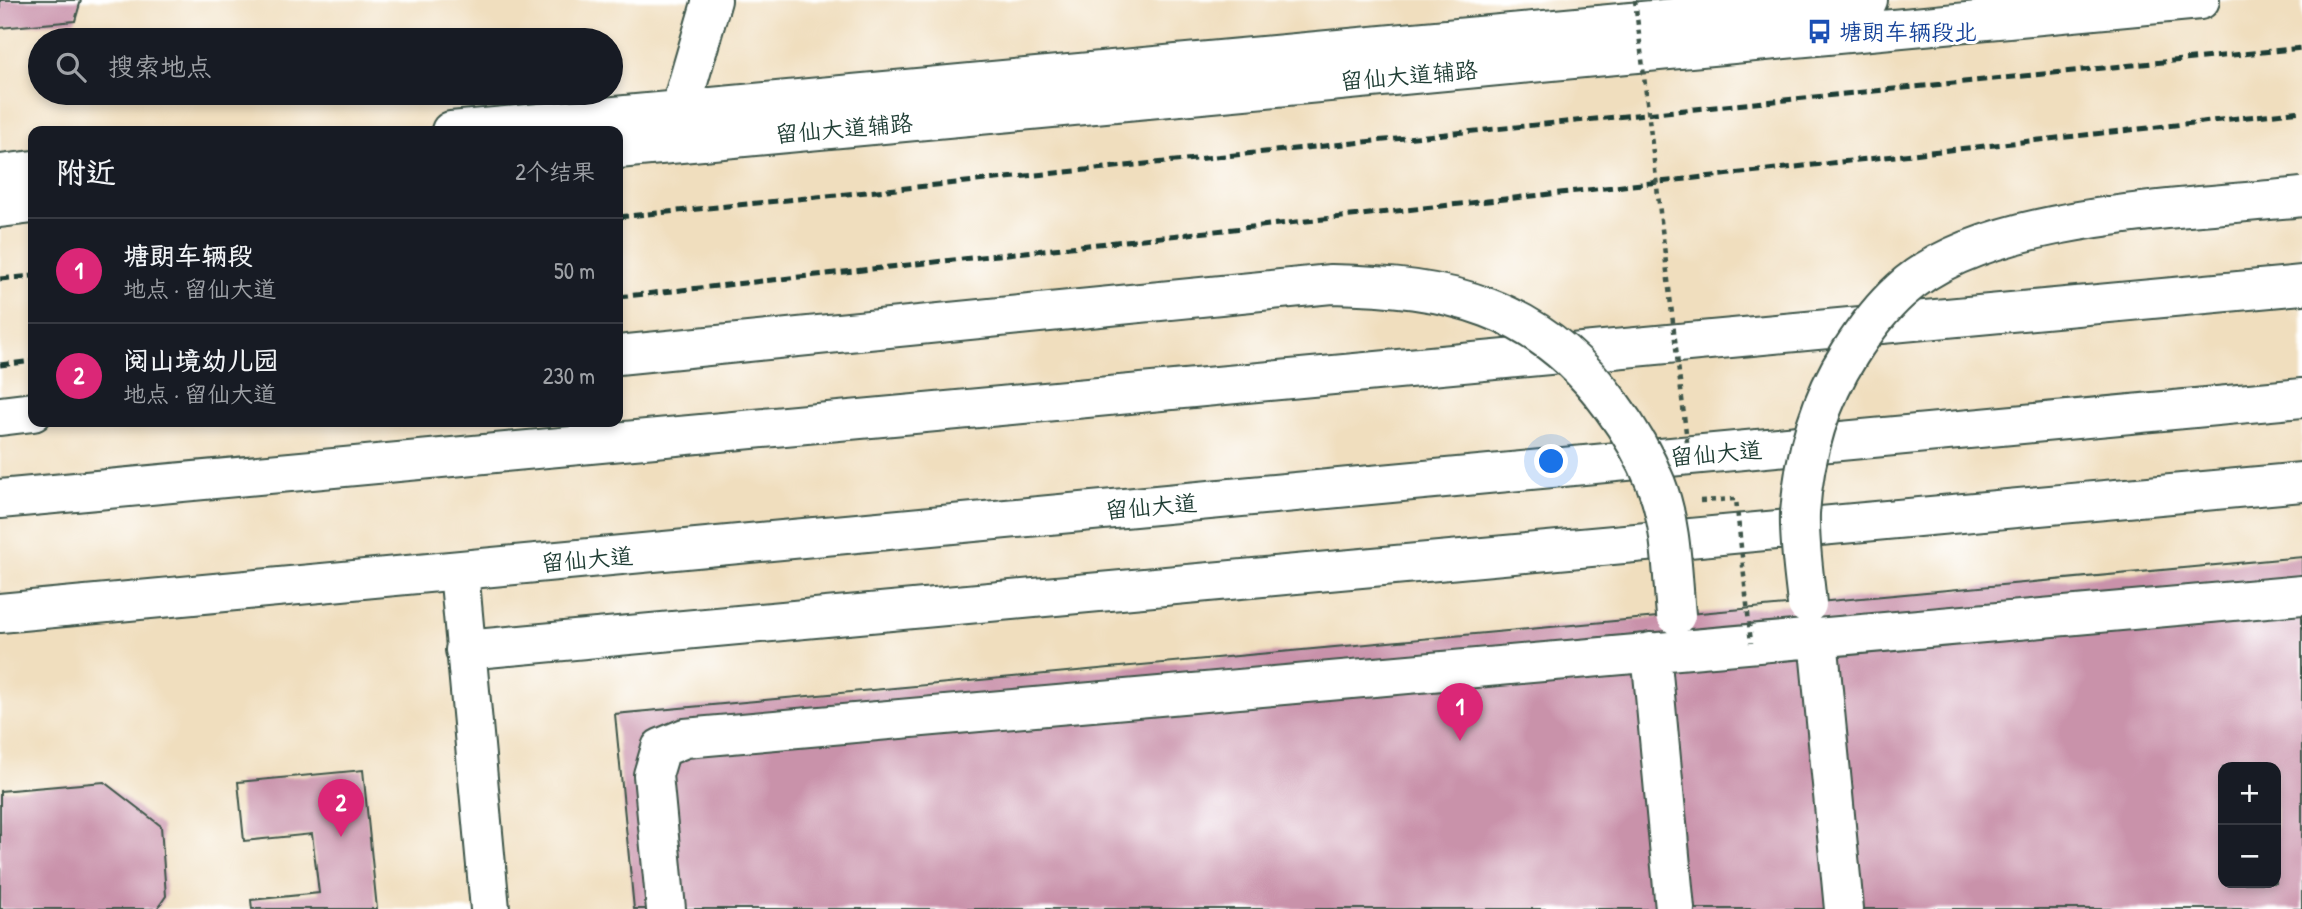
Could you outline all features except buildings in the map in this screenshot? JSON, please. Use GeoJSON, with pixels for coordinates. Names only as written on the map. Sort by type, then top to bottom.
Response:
{"type":"FeatureCollection","features":[{"type":"Feature","properties":{"kind":"main road"},"geometry":{"type":"LineString","coordinates":[[680,110],[712,0]]}},
{"type":"Feature","properties":{"kind":"main road","name":"留仙大道辅路"},"geometry":{"type":"LineString","coordinates":[[506,126],[1868,0]]}},
{"type":"Feature","properties":{"kind":"main road","name":"留仙大道辅路"},"geometry":{"type":"LineString","coordinates":[[623,149],[2200,0]]}},
{"type":"Feature","properties":{"kind":"main road"},"geometry":{"type":"LineString","coordinates":[[0,174],[28,171]]}},
{"type":"Feature","properties":{"kind":"main road"},"geometry":{"type":"LineString","coordinates":[[1844,909],[1800,516],[1805,467],[1816,424],[1835,376],[1863,332],[1900,290],[1944,261],[1996,240],[2057,223],[2302,197]]}},
{"type":"Feature","properties":{"kind":"main road"},"geometry":{"type":"LineString","coordinates":[[0,208],[28,205]]}},
{"type":"Feature","properties":{"kind":"main road"},"geometry":{"type":"LineString","coordinates":[[623,355],[1331,284],[1388,285],[1445,294],[1501,312],[1546,336],[1588,373],[1628,428],[1656,484],[1668,530],[1675,909]]}},
{"type":"Feature","properties":{"kind":"main road"},"geometry":{"type":"LineString","coordinates":[[0,499],[2302,285]]}},
{"type":"Feature","properties":{"kind":"main road","name":"留仙大道"},"geometry":{"type":"LineString","coordinates":[[0,613],[2302,398]]}},
{"type":"Feature","properties":{"kind":"main road"},"geometry":{"type":"LineString","coordinates":[[0,416],[28,413]]}},
{"type":"Feature","properties":{"kind":"main road"},"geometry":{"type":"LineString","coordinates":[[465,650],[2302,482]]}},
{"type":"Feature","properties":{"kind":"main road"},"geometry":{"type":"LineString","coordinates":[[459,571],[491,909]]}},
{"type":"Feature","properties":{"kind":"main road"},"geometry":{"type":"LineString","coordinates":[[666,909],[653,775],[662,747],[685,738],[1669,639],[1751,643],[1812,626],[2302,595]]}},
{"type":"Feature","properties":{"kind":"path"},"geometry":{"type":"LineString","coordinates":[[1635,0],[1689,461]]}},
{"type":"Feature","properties":{"kind":"path"},"geometry":{"type":"LineString","coordinates":[[1694,502],[1736,499],[1751,643]]}},
{"type":"Feature","properties":{"kind":"railway"},"geometry":{"type":"LineString","coordinates":[[623,216],[2302,48]]}},
{"type":"Feature","properties":{"kind":"railway"},"geometry":{"type":"LineString","coordinates":[[623,296],[2302,111]]}},
{"type":"Feature","properties":{"kind":"railway"},"geometry":{"type":"LineString","coordinates":[[0,279],[28,276]]}},
{"type":"Feature","properties":{"kind":"railway"},"geometry":{"type":"LineString","coordinates":[[0,365],[28,362]]}},
{"type":"Feature","properties":{"kind":"place","name":"塘朗车辆段北"},"geometry":{"type":"Point","coordinates":[1819,31]}},
{"type":"Feature","properties":{"kind":"place","name":"塘朗车辆段"},"geometry":{"type":"Point","coordinates":[1460,741]}},
{"type":"Feature","properties":{"kind":"place","name":"阅山境幼儿园"},"geometry":{"type":"Point","coordinates":[341,837]}}]}
